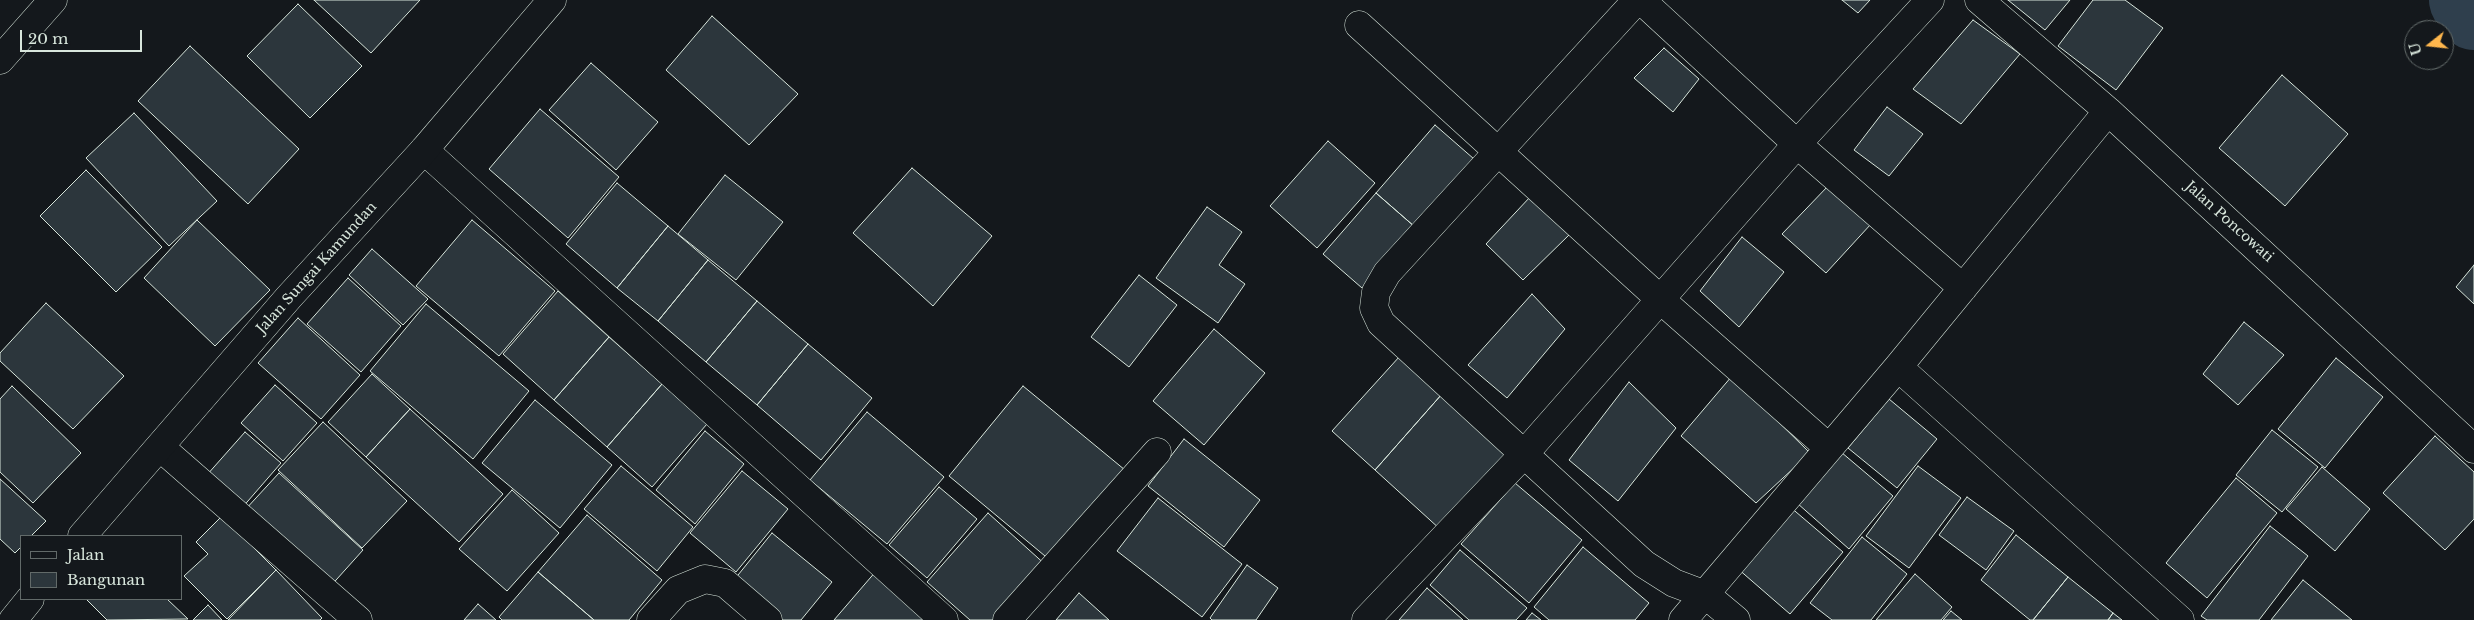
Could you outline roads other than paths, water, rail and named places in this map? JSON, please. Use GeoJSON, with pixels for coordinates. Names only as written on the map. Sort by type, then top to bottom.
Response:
{"type":"FeatureCollection","features":[{"type":"Feature","properties":{"kind":"street"},"geometry":{"type":"LineString","coordinates":[[0,60],[53,0]]}},
{"type":"Feature","properties":{"kind":"street","name":"Jalan Sungai Kamundan"},"geometry":{"type":"LineString","coordinates":[[83,535],[289,297],[424,150],[552,0]]}},
{"type":"Feature","properties":{"kind":"street"},"geometry":{"type":"LineString","coordinates":[[1736,620],[1706,595],[1674,583],[1644,564],[1381,323],[1374,308],[1376,292],[1387,273],[1639,0],[1797,144],[1963,288]]}},
{"type":"Feature","properties":{"kind":"street"},"geometry":{"type":"LineString","coordinates":[[1366,620],[1525,453],[1797,144],[1930,0]]}},
{"type":"Feature","properties":{"kind":"street","name":"Jalan Poncowati"},"geometry":{"type":"LineString","coordinates":[[1979,0],[2108,111],[2474,448]]}},
{"type":"Feature","properties":{"kind":"street"},"geometry":{"type":"LineString","coordinates":[[1359,25],[1500,151],[1660,300],[1829,448]]}},
{"type":"Feature","properties":{"kind":"street"},"geometry":{"type":"LineString","coordinates":[[1683,620],[1898,367],[2108,111]]}},
{"type":"Feature","properties":{"kind":"street"},"geometry":{"type":"LineString","coordinates":[[424,150],[944,620]]}},
{"type":"Feature","properties":{"kind":"street"},"geometry":{"type":"LineString","coordinates":[[1898,367],[2180,620]]}},
{"type":"Feature","properties":{"kind":"street"},"geometry":{"type":"LineString","coordinates":[[160,447],[358,620]]}},
{"type":"Feature","properties":{"kind":"street"},"geometry":{"type":"LineString","coordinates":[[1006,620],[1157,452]]}},
{"type":"Feature","properties":{"kind":"street"},"geometry":{"type":"LineString","coordinates":[[651,620],[678,590],[705,579],[725,583],[768,620]]}},
{"type":"Feature","properties":{"kind":"street"},"geometry":{"type":"LineString","coordinates":[[13,620],[29,600]]}},
{"type":"Feature","properties":{"kind":"waterway"},"geometry":{"type":"LineString","coordinates":[[2466,0],[2474,13]]}}]}
